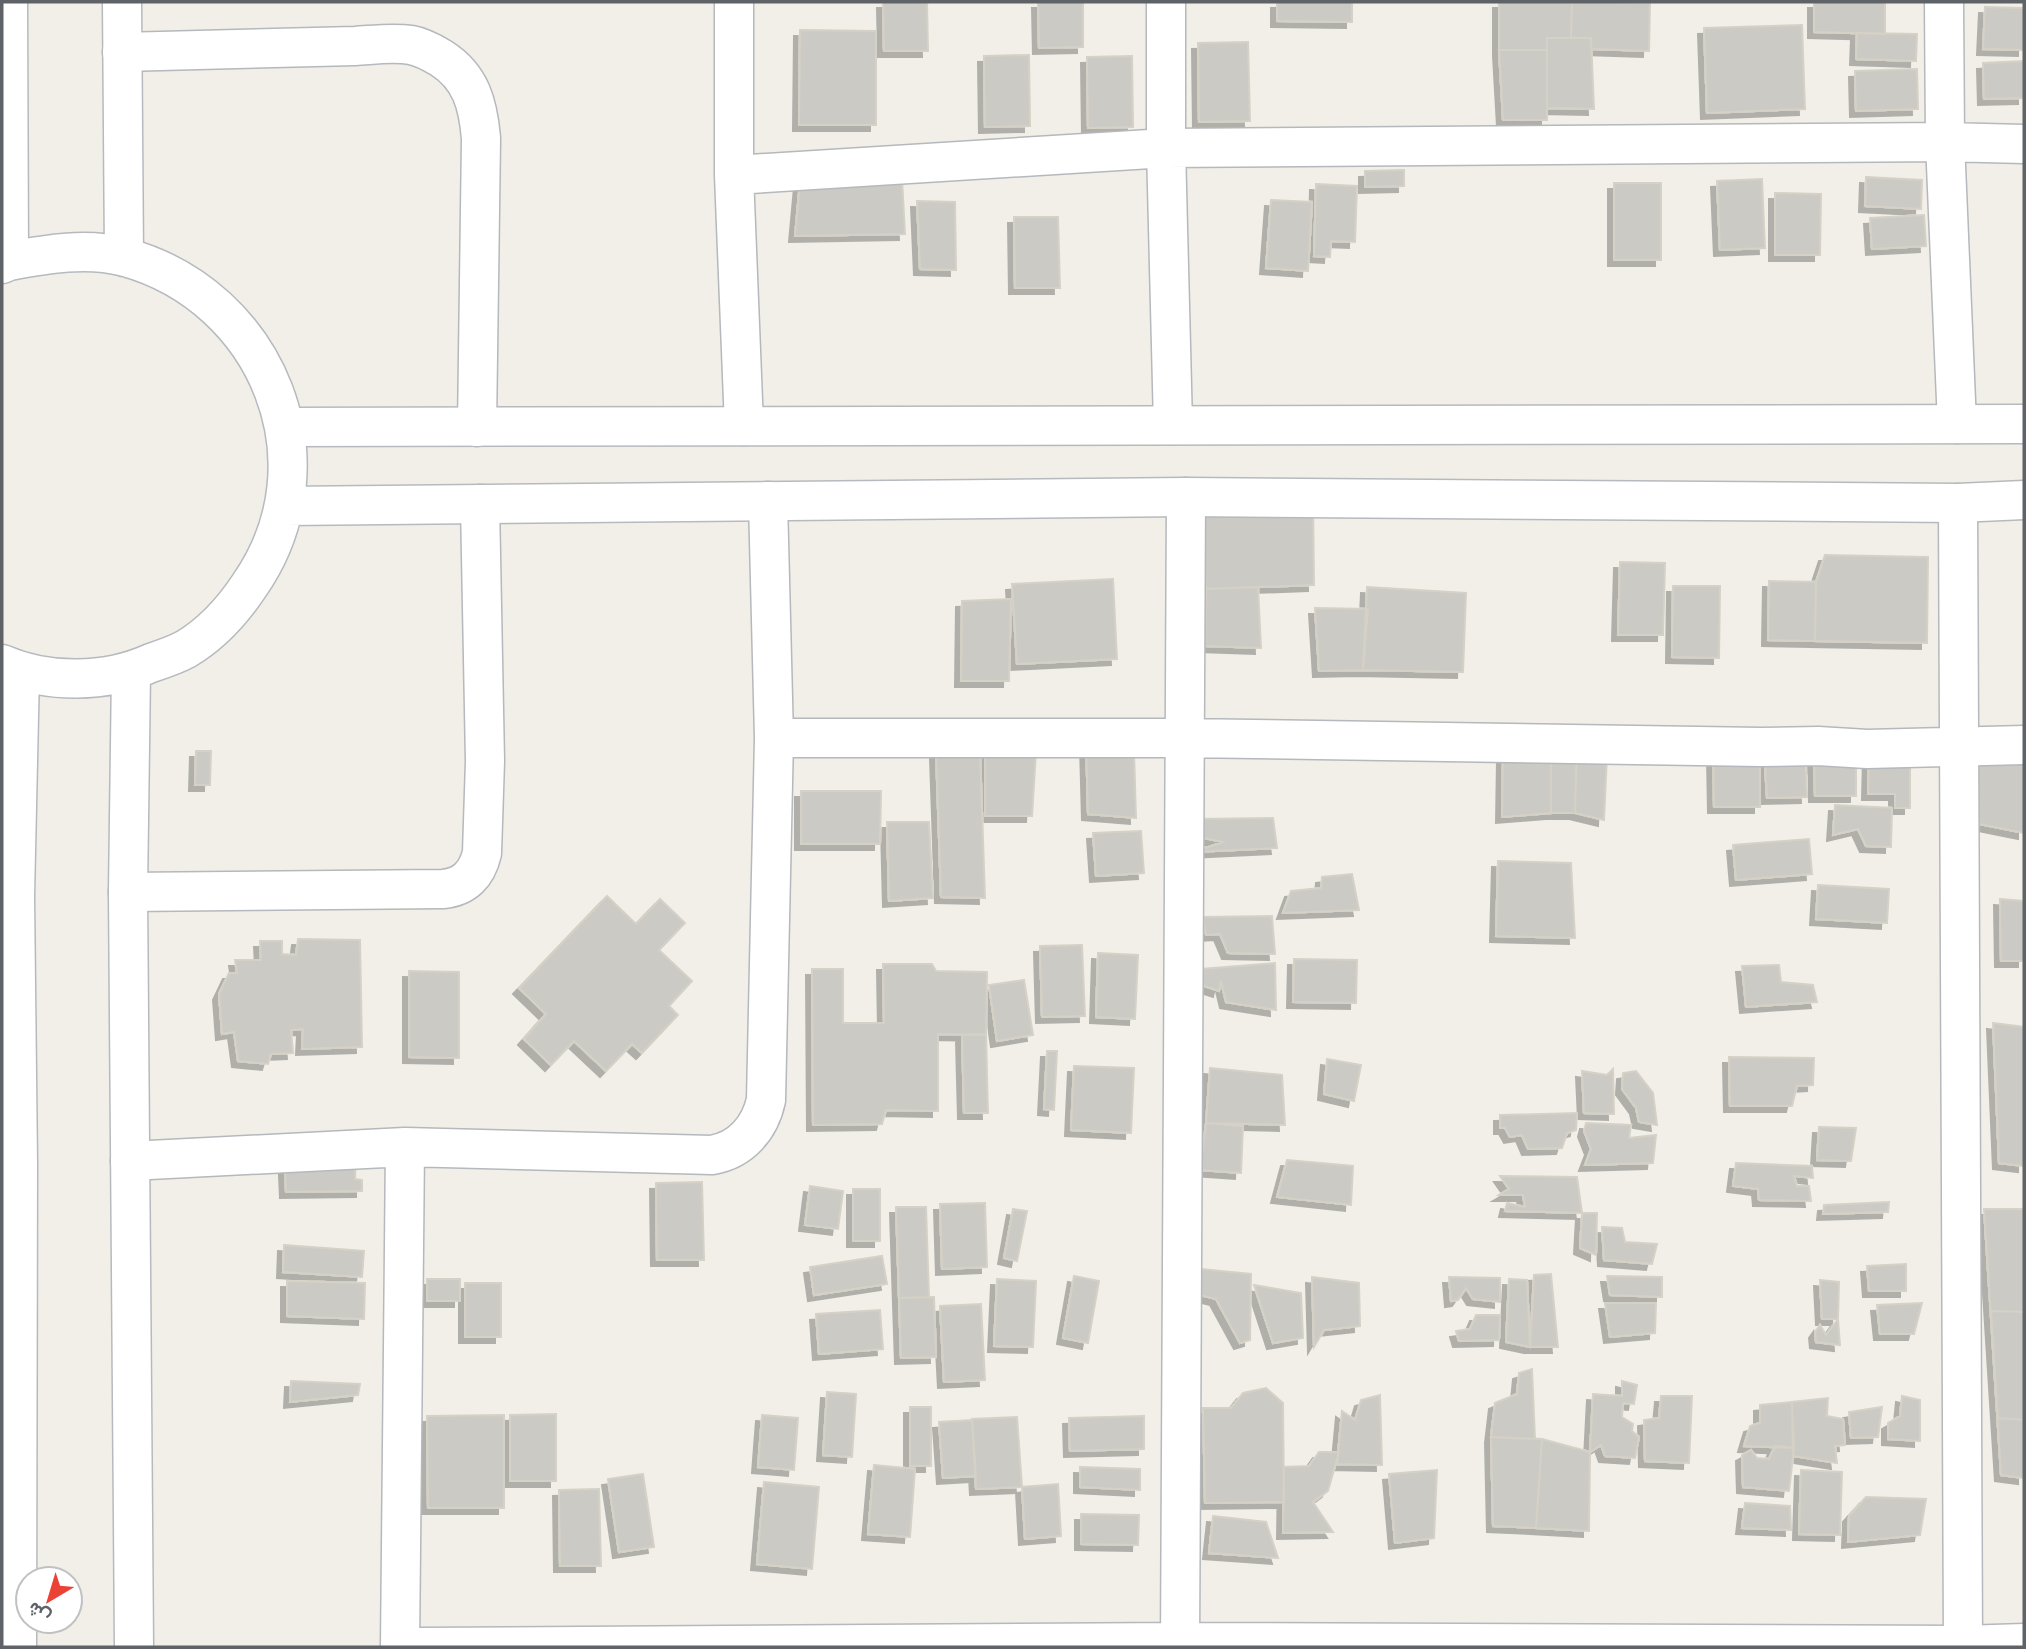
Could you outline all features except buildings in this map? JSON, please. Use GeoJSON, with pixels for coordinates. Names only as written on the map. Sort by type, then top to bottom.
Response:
{"type":"FeatureCollection","features":[{"type":"Feature","properties":{"kind":"street"},"geometry":{"type":"LineString","coordinates":[[8,2],[5,57],[6,262],[66,251],[124,257],[181,280],[230,318],[265,368],[286,427],[289,466],[285,506],[266,562],[232,611],[186,649],[131,672],[76,679],[11,668],[8,896],[17,1647]]}},
{"type":"Feature","properties":{"kind":"street"},"geometry":{"type":"LineString","coordinates":[[122,2],[124,257]]}},
{"type":"Feature","properties":{"kind":"street"},"geometry":{"type":"LineString","coordinates":[[734,2],[734,175],[744,426]]}},
{"type":"Feature","properties":{"kind":"street"},"geometry":{"type":"LineString","coordinates":[[1166,2],[1166,148],[1173,425]]}},
{"type":"Feature","properties":{"kind":"street"},"geometry":{"type":"LineString","coordinates":[[1944,2],[1945,142],[1957,424]]}},
{"type":"Feature","properties":{"kind":"street"},"geometry":{"type":"LineString","coordinates":[[122,52],[390,44],[424,49],[454,66],[474,94],[481,138],[477,427]]}},
{"type":"Feature","properties":{"kind":"street"},"geometry":{"type":"LineString","coordinates":[[734,175],[1166,148],[1945,142],[2024,144]]}},
{"type":"Feature","properties":{"kind":"street"},"geometry":{"type":"LineString","coordinates":[[286,427],[2024,424]]}},
{"type":"Feature","properties":{"kind":"street"},"geometry":{"type":"LineString","coordinates":[[285,506],[1186,497],[1958,503],[2024,500]]}},
{"type":"Feature","properties":{"kind":"street"},"geometry":{"type":"LineString","coordinates":[[1180,1644],[1186,497]]}},
{"type":"Feature","properties":{"kind":"street"},"geometry":{"type":"LineString","coordinates":[[130,1160],[405,1147],[712,1156],[726,1153],[743,1143],[763,1114],[766,1100],[774,738],[768,501]]}},
{"type":"Feature","properties":{"kind":"street"},"geometry":{"type":"LineString","coordinates":[[1958,503],[1963,1646]]}},
{"type":"Feature","properties":{"kind":"street"},"geometry":{"type":"LineString","coordinates":[[128,892],[443,889],[460,887],[470,878],[482,853],[485,761],[480,504]]}},
{"type":"Feature","properties":{"kind":"street"},"geometry":{"type":"LineString","coordinates":[[131,672],[128,892],[134,1647]]}},
{"type":"Feature","properties":{"kind":"street"},"geometry":{"type":"LineString","coordinates":[[774,738],[1184,737],[1867,748],[2024,745]]}},
{"type":"Feature","properties":{"kind":"street"},"geometry":{"type":"LineString","coordinates":[[400,1647],[405,1147]]}},
{"type":"Feature","properties":{"kind":"street"},"geometry":{"type":"LineString","coordinates":[[420,1647],[1180,1644],[1963,1646],[2024,1643]]}}]}
